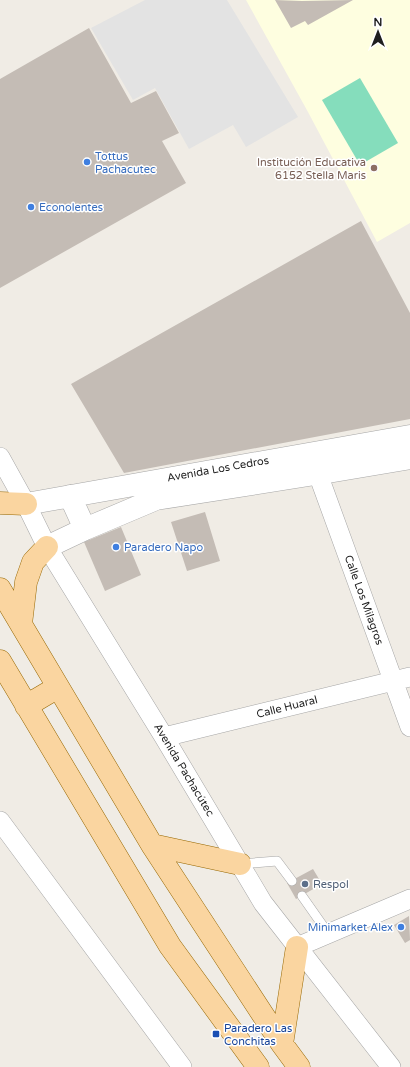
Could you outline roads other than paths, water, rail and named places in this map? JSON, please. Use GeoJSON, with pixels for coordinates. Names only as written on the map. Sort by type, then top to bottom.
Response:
{"type":"FeatureCollection","features":[{"type":"Feature","properties":{"kind":"main road"},"geometry":{"type":"LineString","coordinates":[[0,503],[26,504]]}},
{"type":"Feature","properties":{"kind":"main road"},"geometry":{"type":"LineString","coordinates":[[21,624],[26,582],[33,562],[47,547]]}},
{"type":"Feature","properties":{"kind":"main road"},"geometry":{"type":"LineString","coordinates":[[0,589],[152,845],[282,1044],[299,1067]]}},
{"type":"Feature","properties":{"kind":"main road"},"geometry":{"type":"LineString","coordinates":[[0,661],[170,946],[258,1067]]}},
{"type":"Feature","properties":{"kind":"main road"},"geometry":{"type":"LineString","coordinates":[[26,706],[58,687]]}},
{"type":"Feature","properties":{"kind":"main road"},"geometry":{"type":"LineString","coordinates":[[152,845],[240,864]]}},
{"type":"Feature","properties":{"kind":"main road"},"geometry":{"type":"LineString","coordinates":[[282,1044],[297,947]]}},
{"type":"Feature","properties":{"kind":"street","name":"Avenida Los Cedros"},"geometry":{"type":"LineString","coordinates":[[26,504],[410,436]]}},
{"type":"Feature","properties":{"kind":"street","name":"Avenida Pachacútec"},"geometry":{"type":"LineString","coordinates":[[0,457],[26,504],[47,547],[263,902],[391,1067]]}},
{"type":"Feature","properties":{"kind":"street","name":"Avenida Los Cedros"},"geometry":{"type":"LineString","coordinates":[[47,547],[156,499],[410,458]]}},
{"type":"Feature","properties":{"kind":"street","name":"Calle Los Milagros"},"geometry":{"type":"LineString","coordinates":[[318,474],[402,679],[410,726]]}},
{"type":"Feature","properties":{"kind":"street"},"geometry":{"type":"LineString","coordinates":[[70,496],[85,529]]}},
{"type":"Feature","properties":{"kind":"street","name":"Calle Huaral"},"geometry":{"type":"LineString","coordinates":[[164,737],[402,679]]}},
{"type":"Feature","properties":{"kind":"street"},"geometry":{"type":"LineString","coordinates":[[0,821],[182,1067]]}},
{"type":"Feature","properties":{"kind":"street"},"geometry":{"type":"LineString","coordinates":[[297,947],[409,901]]}},
{"type":"Feature","properties":{"kind":"lane"},"geometry":{"type":"LineString","coordinates":[[240,864],[277,861],[292,881]]}},
{"type":"Feature","properties":{"kind":"lane"},"geometry":{"type":"LineString","coordinates":[[302,896],[328,934]]}},
{"type":"Feature","properties":{"kind":"place","name":"Tottus Pachacutec"},"geometry":{"type":"Point","coordinates":[87,162]}},
{"type":"Feature","properties":{"kind":"place","name":"Institución Educativa 6152 Stella Maris"},"geometry":{"type":"Point","coordinates":[374,168]}},
{"type":"Feature","properties":{"kind":"place","name":"Econolentes"},"geometry":{"type":"Point","coordinates":[31,207]}},
{"type":"Feature","properties":{"kind":"place","name":"Paradero Napo"},"geometry":{"type":"Point","coordinates":[116,547]}},
{"type":"Feature","properties":{"kind":"place","name":"Respol"},"geometry":{"type":"Point","coordinates":[305,884]}},
{"type":"Feature","properties":{"kind":"place","name":"Minimarket Alex"},"geometry":{"type":"Point","coordinates":[401,927]}},
{"type":"Feature","properties":{"kind":"place","name":"Paradero Las Conchitas"},"geometry":{"type":"Point","coordinates":[216,1034]}}]}
